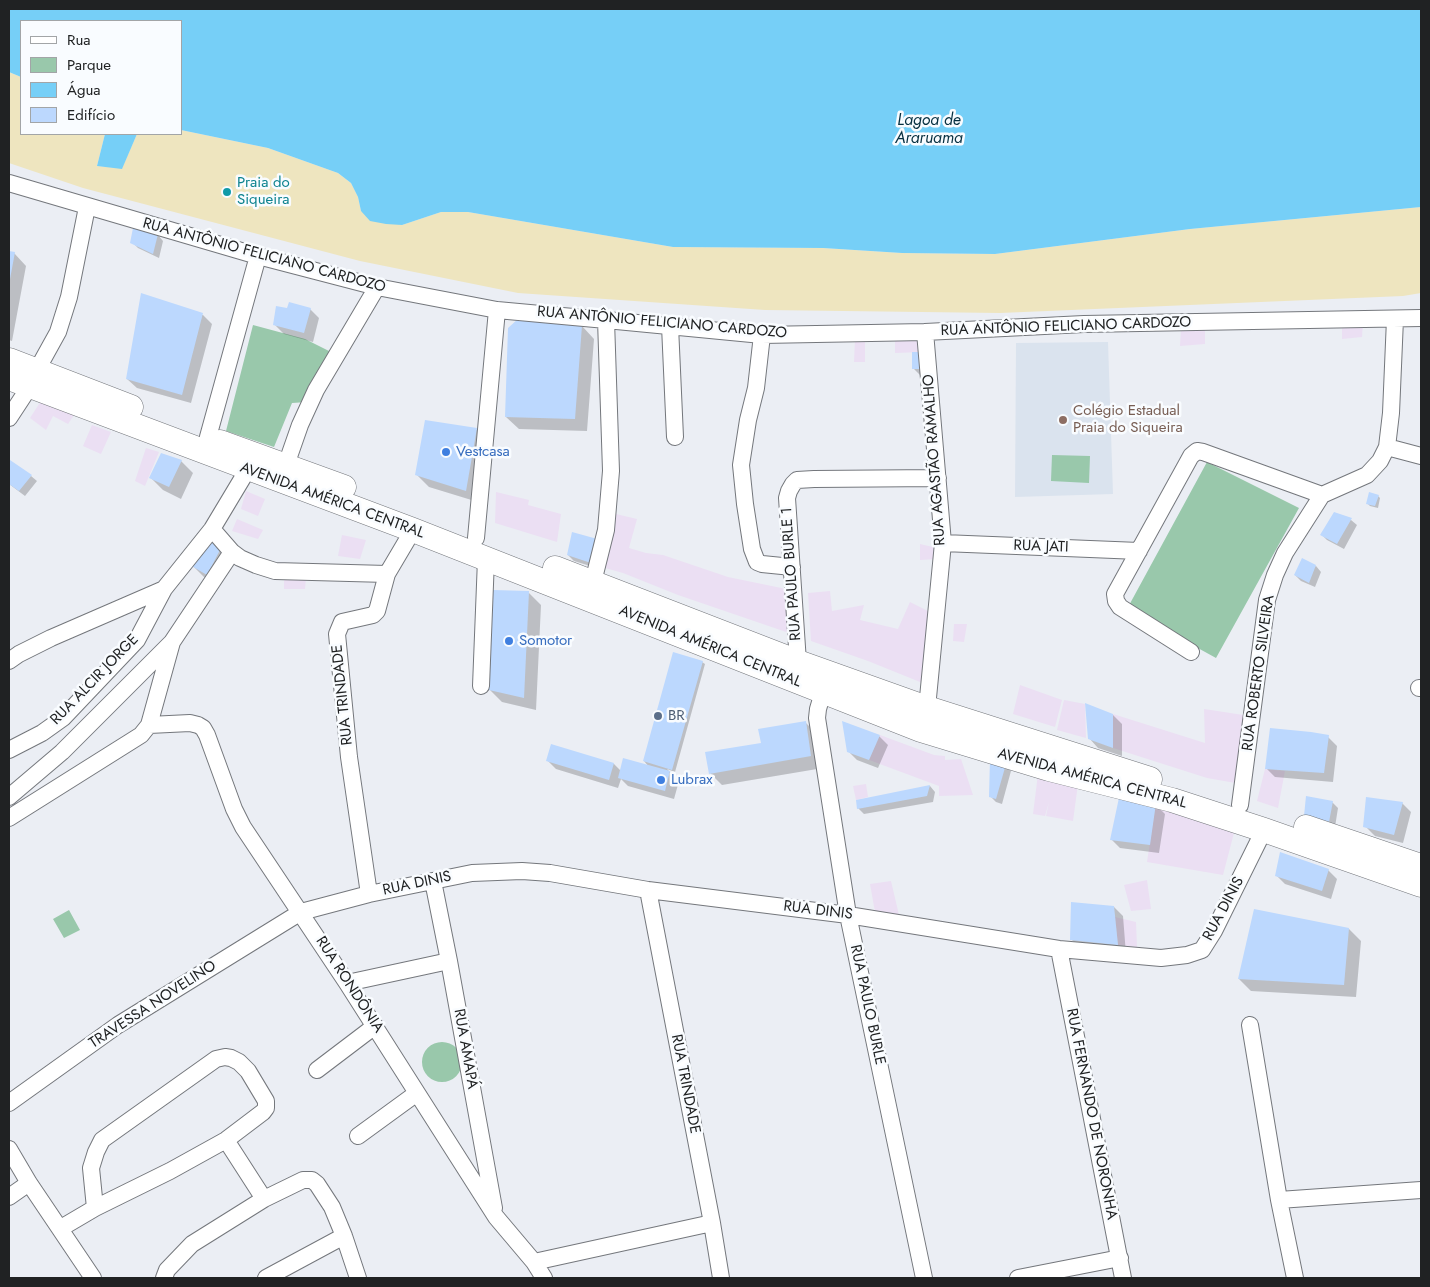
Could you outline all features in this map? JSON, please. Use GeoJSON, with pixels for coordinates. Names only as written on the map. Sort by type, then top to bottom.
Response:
{"type":"FeatureCollection","features":[{"type":"Feature","properties":{"kind":"highway","name":"AVENIDA AMÉRICA CENTRAL"},"geometry":{"type":"LineString","coordinates":[[9,360],[25,378],[248,469],[413,530],[593,582],[798,662],[826,682],[927,708],[1121,770],[1240,805],[1392,866],[1421,885]]}},
{"type":"Feature","properties":{"kind":"highway","name":"AVENIDA AMÉRICA CENTRAL"},"geometry":{"type":"LineString","coordinates":[[25,378],[208,437],[286,465],[481,549],[826,682],[921,730],[1049,769],[1172,800],[1264,830],[1392,866],[1421,866]]}},
{"type":"Feature","properties":{"kind":"street","name":"RUA ANTÔNIO FELICIANO CARDOZO"},"geometry":{"type":"LineString","coordinates":[[9,183],[258,256],[376,287],[497,310],[762,335],[925,332],[1084,324],[1421,318]]}},
{"type":"Feature","properties":{"kind":"street"},"geometry":{"type":"LineString","coordinates":[[9,418],[25,378],[58,332],[80,249],[87,207]]}},
{"type":"Feature","properties":{"kind":"street"},"geometry":{"type":"LineString","coordinates":[[208,437],[258,256]]}},
{"type":"Feature","properties":{"kind":"street"},"geometry":{"type":"LineString","coordinates":[[286,465],[300,425],[316,390],[376,287]]}},
{"type":"Feature","properties":{"kind":"street"},"geometry":{"type":"LineString","coordinates":[[481,686],[481,549],[497,310]]}},
{"type":"Feature","properties":{"kind":"street"},"geometry":{"type":"LineString","coordinates":[[1190,652],[1120,607],[1116,601],[1115,594],[1117,587],[1191,456],[1197,451],[1203,452],[1322,495],[1367,475],[1380,461],[1387,447],[1391,414],[1394,319]]}},
{"type":"Feature","properties":{"kind":"street"},"geometry":{"type":"LineString","coordinates":[[593,582],[606,530],[610,490],[611,443],[606,320]]}},
{"type":"Feature","properties":{"kind":"street"},"geometry":{"type":"LineString","coordinates":[[670,326],[675,437]]}},
{"type":"Feature","properties":{"kind":"street","name":"RUA AGASTÃO RAMALHO"},"geometry":{"type":"LineString","coordinates":[[925,332],[943,543],[927,708]]}},
{"type":"Feature","properties":{"kind":"street"},"geometry":{"type":"LineString","coordinates":[[762,335],[756,388],[748,420],[741,465],[745,504],[752,549],[757,562],[792,568]]}},
{"type":"Feature","properties":{"kind":"street"},"geometry":{"type":"LineString","coordinates":[[1387,447],[1421,456]]}},
{"type":"Feature","properties":{"kind":"street","name":"RUA ALCIR JORGE"},"geometry":{"type":"LineString","coordinates":[[9,750],[42,734],[63,718],[137,640],[164,589],[212,529],[248,469]]}},
{"type":"Feature","properties":{"kind":"street","name":"RUA PAULO BURLE 1"},"geometry":{"type":"LineString","coordinates":[[798,662],[787,498],[789,491],[797,480],[938,478]]}},
{"type":"Feature","properties":{"kind":"street","name":"RUA ROBERTO SILVEIRA"},"geometry":{"type":"LineString","coordinates":[[1240,805],[1267,600],[1285,553],[1322,495]]}},
{"type":"Feature","properties":{"kind":"street"},"geometry":{"type":"LineString","coordinates":[[212,529],[232,552],[256,565],[274,571],[387,574]]}},
{"type":"Feature","properties":{"kind":"street","name":"RUA TRINDADE"},"geometry":{"type":"LineString","coordinates":[[369,894],[349,757],[336,634],[342,622],[373,615],[377,611],[387,574],[413,530]]}},
{"type":"Feature","properties":{"kind":"street","name":"RUA JATI"},"geometry":{"type":"LineString","coordinates":[[943,543],[1139,551]]}},
{"type":"Feature","properties":{"kind":"street"},"geometry":{"type":"LineString","coordinates":[[9,797],[62,752],[172,642],[232,552]]}},
{"type":"Feature","properties":{"kind":"street"},"geometry":{"type":"LineString","coordinates":[[9,661],[51,638],[164,589]]}},
{"type":"Feature","properties":{"kind":"street"},"geometry":{"type":"LineString","coordinates":[[9,818],[141,735],[149,725],[172,642]]}},
{"type":"Feature","properties":{"kind":"street","name":"RUA PAULO BURLE"},"geometry":{"type":"LineString","coordinates":[[826,682],[817,718],[848,915],[924,1278]]}},
{"type":"Feature","properties":{"kind":"street","name":"RUA RONDÔNIA"},"geometry":{"type":"LineString","coordinates":[[149,725],[190,723],[198,724],[202,728],[207,735],[234,809],[243,827],[375,1026],[496,1217],[534,1262],[544,1278]]}},
{"type":"Feature","properties":{"kind":"street","name":"RUA DINIS"},"geometry":{"type":"LineString","coordinates":[[301,912],[369,894],[472,873],[522,871],[550,873],[648,890],[848,915],[1059,949],[1161,958],[1187,956],[1202,950],[1214,931],[1264,830]]}},
{"type":"Feature","properties":{"kind":"street","name":"RUA AMAPÁ"},"geometry":{"type":"LineString","coordinates":[[433,881],[450,961],[496,1217]]}},
{"type":"Feature","properties":{"kind":"street","name":"RUA TRINDADE"},"geometry":{"type":"LineString","coordinates":[[648,890],[721,1278]]}},
{"type":"Feature","properties":{"kind":"street","name":"TRAVESSA NOVELINO"},"geometry":{"type":"LineString","coordinates":[[9,1103],[118,1025],[301,912]]}},
{"type":"Feature","properties":{"kind":"street","name":"RUA FERNANDO DE NORONHA"},"geometry":{"type":"LineString","coordinates":[[1059,949],[1123,1278]]}},
{"type":"Feature","properties":{"kind":"street"},"geometry":{"type":"LineString","coordinates":[[347,983],[450,961]]}},
{"type":"Feature","properties":{"kind":"street"},"geometry":{"type":"LineString","coordinates":[[1250,1025],[1279,1200],[1295,1278]]}},
{"type":"Feature","properties":{"kind":"street"},"geometry":{"type":"LineString","coordinates":[[317,1070],[375,1026]]}},
{"type":"Feature","properties":{"kind":"street"},"geometry":{"type":"LineString","coordinates":[[61,1228],[95,1208],[170,1171],[226,1140],[263,1112],[267,1104],[248,1071],[239,1062],[225,1057],[216,1059],[102,1140],[96,1152],[92,1168],[95,1208]]}},
{"type":"Feature","properties":{"kind":"street"},"geometry":{"type":"LineString","coordinates":[[358,1136],[417,1092]]}},
{"type":"Feature","properties":{"kind":"street"},"geometry":{"type":"LineString","coordinates":[[226,1140],[264,1199]]}},
{"type":"Feature","properties":{"kind":"street"},"geometry":{"type":"LineString","coordinates":[[9,1149],[29,1183],[93,1278]]}},
{"type":"Feature","properties":{"kind":"street"},"geometry":{"type":"LineString","coordinates":[[164,1278],[167,1270],[192,1244],[264,1199],[303,1180],[312,1180],[317,1184],[332,1208],[358,1278]]}},
{"type":"Feature","properties":{"kind":"street"},"geometry":{"type":"LineString","coordinates":[[9,1197],[29,1183]]}},
{"type":"Feature","properties":{"kind":"street"},"geometry":{"type":"LineString","coordinates":[[1279,1200],[1421,1190]]}},
{"type":"Feature","properties":{"kind":"street"},"geometry":{"type":"LineString","coordinates":[[534,1262],[712,1223]]}},
{"type":"Feature","properties":{"kind":"street"},"geometry":{"type":"LineString","coordinates":[[266,1278],[344,1236]]}},
{"type":"Feature","properties":{"kind":"street"},"geometry":{"type":"LineString","coordinates":[[1018,1278],[1120,1258]]}},
{"type":"Feature","properties":{"kind":"shaded area"},"geometry":{"type":"Polygon","coordinates":[[[1342,321],[1363,321],[1362,337],[1342,339],[1342,321]]]}},
{"type":"Feature","properties":{"kind":"shaded area"},"geometry":{"type":"Polygon","coordinates":[[[1181,328],[1205,328],[1205,344],[1180,346],[1181,328]]]}},
{"type":"Feature","properties":{"kind":"shaded area"},"geometry":{"type":"Polygon","coordinates":[[[895,335],[923,335],[924,352],[895,353],[895,335]]]}},
{"type":"Feature","properties":{"kind":"shaded area"},"geometry":{"type":"Polygon","coordinates":[[[855,339],[865,339],[865,362],[854,362],[855,339]]]}},
{"type":"Feature","properties":{"kind":"shaded area","name":"Colégio Estadual Praia do Siqueira"},"geometry":{"type":"Polygon","coordinates":[[[1108,342],[1113,494],[1015,497],[1016,343],[1108,342]]]}},
{"type":"Feature","properties":{"kind":"shaded area"},"geometry":{"type":"Polygon","coordinates":[[[41,401],[74,415],[68,424],[53,416],[46,430],[30,418],[41,401]]]}},
{"type":"Feature","properties":{"kind":"shaded area"},"geometry":{"type":"Polygon","coordinates":[[[92,425],[111,432],[101,454],[83,446],[92,425]]]}},
{"type":"Feature","properties":{"kind":"shaded area"},"geometry":{"type":"Polygon","coordinates":[[[146,448],[159,452],[145,486],[135,481],[146,448]]]}},
{"type":"Feature","properties":{"kind":"shaded area"},"geometry":{"type":"Polygon","coordinates":[[[246,491],[265,499],[258,516],[241,509],[246,491]]]}},
{"type":"Feature","properties":{"kind":"shaded area"},"geometry":{"type":"Polygon","coordinates":[[[496,492],[529,500],[528,505],[561,514],[557,542],[495,523],[496,492]]]}},
{"type":"Feature","properties":{"kind":"shaded area"},"geometry":{"type":"Polygon","coordinates":[[[616,514],[637,519],[629,548],[663,555],[728,577],[791,590],[792,634],[605,568],[616,514]]]}},
{"type":"Feature","properties":{"kind":"shaded area"},"geometry":{"type":"Polygon","coordinates":[[[237,519],[263,530],[258,539],[232,531],[237,519]]]}},
{"type":"Feature","properties":{"kind":"shaded area"},"geometry":{"type":"Polygon","coordinates":[[[342,535],[366,540],[360,559],[338,556],[342,535]]]}},
{"type":"Feature","properties":{"kind":"shaded area"},"geometry":{"type":"Polygon","coordinates":[[[920,544],[937,548],[937,559],[920,560],[920,544]]]}},
{"type":"Feature","properties":{"kind":"shaded area"},"geometry":{"type":"Polygon","coordinates":[[[284,576],[306,578],[305,589],[284,589],[284,576]]]}},
{"type":"Feature","properties":{"kind":"shaded area"},"geometry":{"type":"Polygon","coordinates":[[[830,591],[832,611],[864,605],[860,620],[898,629],[910,602],[932,613],[925,684],[811,641],[808,593],[830,591]]]}},
{"type":"Feature","properties":{"kind":"shaded area"},"geometry":{"type":"Polygon","coordinates":[[[954,624],[967,624],[964,642],[953,641],[954,624]]]}},
{"type":"Feature","properties":{"kind":"shaded area"},"geometry":{"type":"Polygon","coordinates":[[[1020,685],[1062,700],[1055,727],[1013,714],[1020,685]]]}},
{"type":"Feature","properties":{"kind":"shaded area"},"geometry":{"type":"Polygon","coordinates":[[[1064,700],[1085,704],[1086,738],[1057,730],[1064,700]]]}},
{"type":"Feature","properties":{"kind":"shaded area"},"geometry":{"type":"Polygon","coordinates":[[[1204,709],[1250,716],[1241,784],[1207,778],[1113,748],[1113,714],[1205,743],[1204,709]]]}},
{"type":"Feature","properties":{"kind":"shaded area"},"geometry":{"type":"Polygon","coordinates":[[[880,735],[934,755],[945,756],[945,760],[961,759],[973,795],[939,796],[939,786],[869,760],[880,735]]]}},
{"type":"Feature","properties":{"kind":"shaded area"},"geometry":{"type":"Polygon","coordinates":[[[1265,769],[1285,771],[1278,808],[1257,801],[1265,769]]]}},
{"type":"Feature","properties":{"kind":"shaded area"},"geometry":{"type":"Polygon","coordinates":[[[1038,774],[1078,784],[1073,821],[1046,816],[1049,802],[1045,816],[1033,814],[1038,774]]]}},
{"type":"Feature","properties":{"kind":"shaded area"},"geometry":{"type":"Polygon","coordinates":[[[866,784],[868,797],[856,800],[853,786],[866,784]]]}},
{"type":"Feature","properties":{"kind":"shaded area"},"geometry":{"type":"Polygon","coordinates":[[[1156,803],[1235,829],[1223,875],[1147,862],[1156,803]]]}},
{"type":"Feature","properties":{"kind":"shaded area"},"geometry":{"type":"Polygon","coordinates":[[[1147,880],[1151,909],[1131,911],[1124,885],[1147,880]]]}},
{"type":"Feature","properties":{"kind":"shaded area"},"geometry":{"type":"Polygon","coordinates":[[[891,881],[899,915],[875,912],[870,884],[891,881]]]}},
{"type":"Feature","properties":{"kind":"shaded area"},"geometry":{"type":"Polygon","coordinates":[[[1115,917],[1136,922],[1137,947],[1118,945],[1115,917]]]}},
{"type":"Feature","properties":{"kind":"green space"},"geometry":{"type":"Polygon","coordinates":[[[253,325],[305,339],[333,353],[307,402],[292,403],[274,447],[226,431],[253,325]]]}},
{"type":"Feature","properties":{"kind":"green space"},"geometry":{"type":"Polygon","coordinates":[[[1052,455],[1090,456],[1089,483],[1051,481],[1052,455]]]}},
{"type":"Feature","properties":{"kind":"green space"},"geometry":{"type":"Polygon","coordinates":[[[1207,462],[1299,508],[1216,658],[1127,609],[1207,462]]]}},
{"type":"Feature","properties":{"kind":"green space"},"geometry":{"type":"Polygon","coordinates":[[[69,910],[80,930],[64,938],[53,919],[69,910]]]}},
{"type":"Feature","properties":{"kind":"green space"},"geometry":{"type":"Polygon","coordinates":[[[442,1042],[456,1048],[462,1062],[456,1076],[442,1082],[428,1076],[422,1062],[428,1048],[442,1042]]]}},
{"type":"Feature","properties":{"kind":"sand","name":"Praia do Siqueira"},"geometry":{"type":"Polygon","coordinates":[[[9,72],[20,77],[20,135],[105,135],[97,166],[122,168],[137,135],[182,135],[182,130],[268,148],[338,173],[351,183],[358,197],[361,211],[402,225],[441,212],[468,212],[673,247],[823,248],[902,253],[995,254],[1190,229],[1421,207],[1421,293],[1403,296],[1000,313],[765,310],[518,293],[360,261],[83,188],[9,163],[9,72]]]}},
{"type":"Feature","properties":{"kind":"water","name":"Lagoa de Araruama"},"geometry":{"type":"Polygon","coordinates":[[[9,9],[1421,9],[1421,207],[1190,229],[995,254],[902,253],[823,248],[673,247],[468,212],[441,212],[402,225],[386,224],[370,221],[361,211],[358,197],[351,183],[338,173],[268,148],[182,130],[182,20],[20,20],[20,77],[9,72],[9,9]]]}},
{"type":"Feature","properties":{"kind":"water"},"geometry":{"type":"Polygon","coordinates":[[[105,135],[137,135],[122,169],[97,166],[105,135]]]}},
{"type":"Feature","properties":{"kind":"building"},"geometry":{"type":"Polygon","coordinates":[[[133,228],[158,234],[153,254],[130,243],[133,228]]]}},
{"type":"Feature","properties":{"kind":"building"},"geometry":{"type":"Polygon","coordinates":[[[9,251],[15,252],[10,279],[9,279],[9,251]]]}},
{"type":"Feature","properties":{"kind":"building"},"geometry":{"type":"Polygon","coordinates":[[[141,293],[203,313],[182,395],[126,379],[141,293]]]}},
{"type":"Feature","properties":{"kind":"building"},"geometry":{"type":"Polygon","coordinates":[[[289,302],[311,308],[304,333],[273,325],[276,306],[287,308],[289,302]]]}},
{"type":"Feature","properties":{"kind":"building"},"geometry":{"type":"Polygon","coordinates":[[[518,319],[582,325],[575,419],[505,417],[508,328],[518,319]]]}},
{"type":"Feature","properties":{"kind":"building"},"geometry":{"type":"Polygon","coordinates":[[[912,352],[924,352],[926,369],[912,369],[912,352]]]}},
{"type":"Feature","properties":{"kind":"building","name":"Vestcasa"},"geometry":{"type":"Polygon","coordinates":[[[425,420],[477,428],[466,491],[415,475],[425,420]]]}},
{"type":"Feature","properties":{"kind":"building"},"geometry":{"type":"Polygon","coordinates":[[[161,453],[182,460],[169,487],[149,478],[161,453]]]}},
{"type":"Feature","properties":{"kind":"building"},"geometry":{"type":"Polygon","coordinates":[[[10,460],[32,475],[19,491],[9,484],[10,460]]]}},
{"type":"Feature","properties":{"kind":"building"},"geometry":{"type":"Polygon","coordinates":[[[1369,492],[1379,495],[1375,506],[1366,504],[1369,492]]]}},
{"type":"Feature","properties":{"kind":"building"},"geometry":{"type":"Polygon","coordinates":[[[1334,512],[1352,518],[1337,544],[1320,535],[1334,512]]]}},
{"type":"Feature","properties":{"kind":"building"},"geometry":{"type":"Polygon","coordinates":[[[572,532],[601,540],[594,564],[567,555],[572,532]]]}},
{"type":"Feature","properties":{"kind":"building"},"geometry":{"type":"Polygon","coordinates":[[[209,539],[221,548],[207,575],[190,565],[209,539]]]}},
{"type":"Feature","properties":{"kind":"building"},"geometry":{"type":"Polygon","coordinates":[[[1302,558],[1316,565],[1309,583],[1294,575],[1302,558]]]}},
{"type":"Feature","properties":{"kind":"building","name":"Somotor"},"geometry":{"type":"Polygon","coordinates":[[[493,590],[529,591],[524,698],[489,690],[493,590]]]}},
{"type":"Feature","properties":{"kind":"building"},"geometry":{"type":"Polygon","coordinates":[[[673,652],[703,661],[672,770],[643,761],[673,652]]]}},
{"type":"Feature","properties":{"kind":"building"},"geometry":{"type":"Polygon","coordinates":[[[1085,703],[1113,714],[1113,748],[1088,739],[1085,703]]]}},
{"type":"Feature","properties":{"kind":"building"},"geometry":{"type":"Polygon","coordinates":[[[806,721],[811,756],[709,774],[705,752],[761,743],[758,729],[806,721]]]}},
{"type":"Feature","properties":{"kind":"building"},"geometry":{"type":"Polygon","coordinates":[[[842,721],[880,735],[869,760],[847,752],[842,721]]]}},
{"type":"Feature","properties":{"kind":"building"},"geometry":{"type":"Polygon","coordinates":[[[1270,728],[1329,735],[1324,773],[1265,769],[1270,728]]]}},
{"type":"Feature","properties":{"kind":"building"},"geometry":{"type":"Polygon","coordinates":[[[551,744],[614,763],[609,780],[546,761],[551,744]]]}},
{"type":"Feature","properties":{"kind":"building"},"geometry":{"type":"Polygon","coordinates":[[[623,758],[670,771],[665,791],[618,778],[623,758]]]}},
{"type":"Feature","properties":{"kind":"building"},"geometry":{"type":"Polygon","coordinates":[[[990,759],[1006,764],[996,799],[989,797],[990,759]]]}},
{"type":"Feature","properties":{"kind":"building"},"geometry":{"type":"Polygon","coordinates":[[[930,785],[927,796],[857,809],[856,800],[930,785]]]}},
{"type":"Feature","properties":{"kind":"building"},"geometry":{"type":"Polygon","coordinates":[[[1120,793],[1156,803],[1150,845],[1110,840],[1120,793]]]}},
{"type":"Feature","properties":{"kind":"building"},"geometry":{"type":"Polygon","coordinates":[[[1306,796],[1333,801],[1329,822],[1304,816],[1306,796]]]}},
{"type":"Feature","properties":{"kind":"building"},"geometry":{"type":"Polygon","coordinates":[[[1366,797],[1403,802],[1394,835],[1363,827],[1366,797]]]}},
{"type":"Feature","properties":{"kind":"building"},"geometry":{"type":"Polygon","coordinates":[[[1280,852],[1329,869],[1322,891],[1275,876],[1280,852]]]}},
{"type":"Feature","properties":{"kind":"building"},"geometry":{"type":"Polygon","coordinates":[[[1071,902],[1114,906],[1118,945],[1070,940],[1071,902]]]}},
{"type":"Feature","properties":{"kind":"building"},"geometry":{"type":"Polygon","coordinates":[[[1254,909],[1349,928],[1344,985],[1238,979],[1254,909]]]}},
{"type":"Feature","properties":{"kind":"place","name":"Praia do Siqueira"},"geometry":{"type":"Point","coordinates":[227,192]}},
{"type":"Feature","properties":{"kind":"place","name":"Colégio Estadual Praia do Siqueira"},"geometry":{"type":"Point","coordinates":[1063,420]}},
{"type":"Feature","properties":{"kind":"place","name":"Vestcasa"},"geometry":{"type":"Point","coordinates":[446,452]}},
{"type":"Feature","properties":{"kind":"place","name":"Somotor"},"geometry":{"type":"Point","coordinates":[509,641]}},
{"type":"Feature","properties":{"kind":"place","name":"BR"},"geometry":{"type":"Point","coordinates":[658,716]}},
{"type":"Feature","properties":{"kind":"place","name":"Lubrax"},"geometry":{"type":"Point","coordinates":[661,780]}}]}
